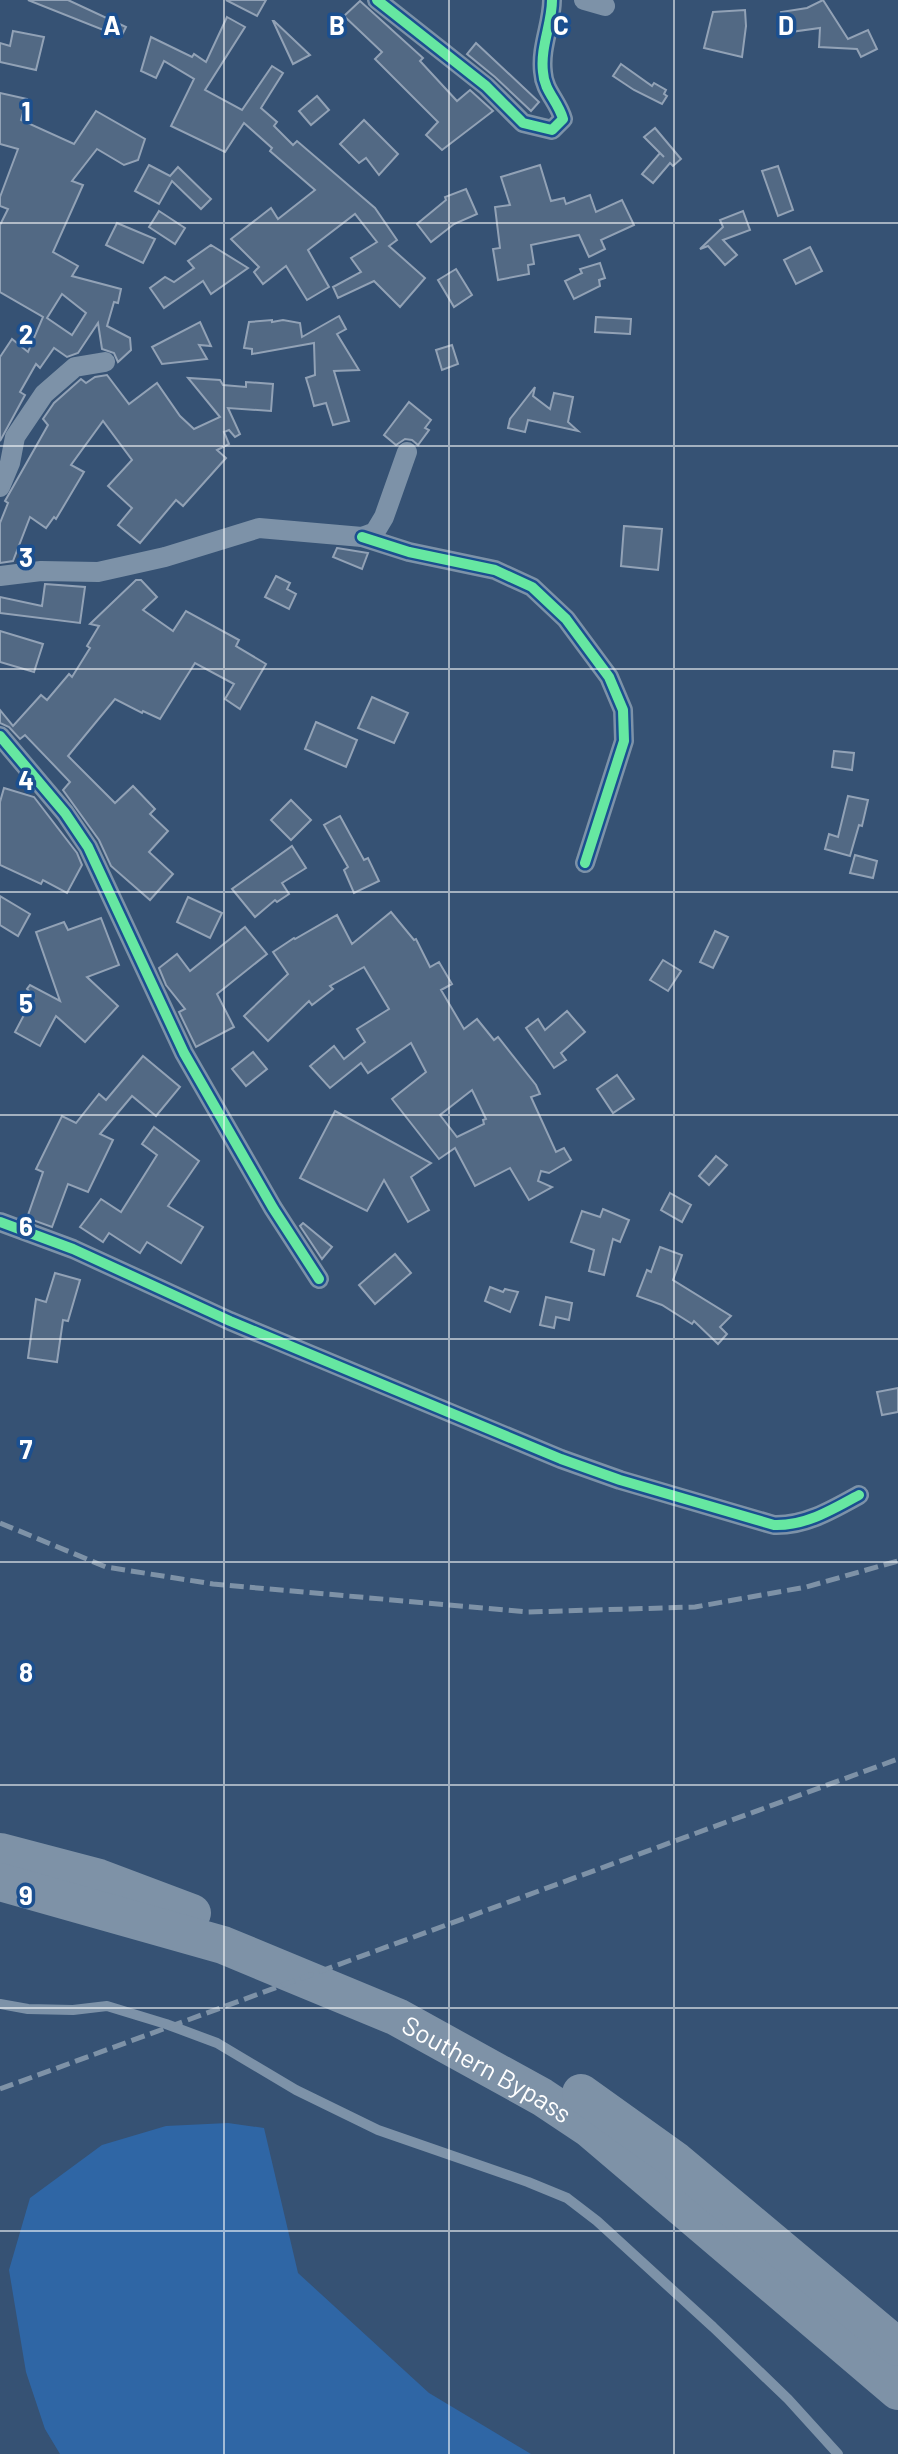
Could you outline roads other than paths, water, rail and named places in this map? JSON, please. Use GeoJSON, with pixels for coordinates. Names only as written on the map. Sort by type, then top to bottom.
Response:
{"type":"FeatureCollection","features":[{"type":"Feature","properties":{"kind":"highway","name":"Southern Bypass"},"geometry":{"type":"LineString","coordinates":[[0,1852],[99,1878],[227,1926],[405,1997],[493,2041],[597,2103],[676,2161],[898,2347]]}},
{"type":"Feature","properties":{"kind":"highway","name":"Southern Bypass"},"geometry":{"type":"LineString","coordinates":[[0,1882],[223,1945],[397,2017],[542,2097],[590,2129],[898,2391]]}},
{"type":"Feature","properties":{"kind":"street"},"geometry":{"type":"LineString","coordinates":[[377,0],[486,86],[523,123],[552,130],[563,119],[559,104],[546,90],[543,72],[552,0]]}},
{"type":"Feature","properties":{"kind":"street"},"geometry":{"type":"LineString","coordinates":[[584,0],[605,6]]}},
{"type":"Feature","properties":{"kind":"street"},"geometry":{"type":"LineString","coordinates":[[0,487],[10,463],[15,437],[44,394],[75,367],[105,362]]}},
{"type":"Feature","properties":{"kind":"street"},"geometry":{"type":"LineString","coordinates":[[362,537],[375,532],[384,517],[407,452]]}},
{"type":"Feature","properties":{"kind":"street"},"geometry":{"type":"LineString","coordinates":[[0,576],[41,571],[98,572],[165,557],[259,528],[362,537],[409,552],[495,570],[532,587],[566,619],[609,677],[623,710],[624,741],[585,863]]}},
{"type":"Feature","properties":{"kind":"street"},"geometry":{"type":"LineString","coordinates":[[0,736],[65,813],[88,847],[184,1053],[257,1182],[319,1279]]}},
{"type":"Feature","properties":{"kind":"street"},"geometry":{"type":"LineString","coordinates":[[0,1222],[73,1249],[230,1321],[608,1477],[774,1525],[790,1526],[806,1521],[859,1495]]}},
{"type":"Feature","properties":{"kind":"lane"},"geometry":{"type":"LineString","coordinates":[[0,2004],[28,2009],[73,2010],[107,2006],[155,2021],[217,2043],[296,2090],[378,2130],[567,2198],[597,2221],[713,2327],[788,2399],[838,2454]]}},
{"type":"Feature","properties":{"kind":"railway"},"geometry":{"type":"LineString","coordinates":[[0,1523],[106,1567],[213,1584],[528,1612],[695,1607],[806,1587],[898,1561]]}},
{"type":"Feature","properties":{"kind":"railway"},"geometry":{"type":"LineString","coordinates":[[0,2089],[898,1759]]}}]}
